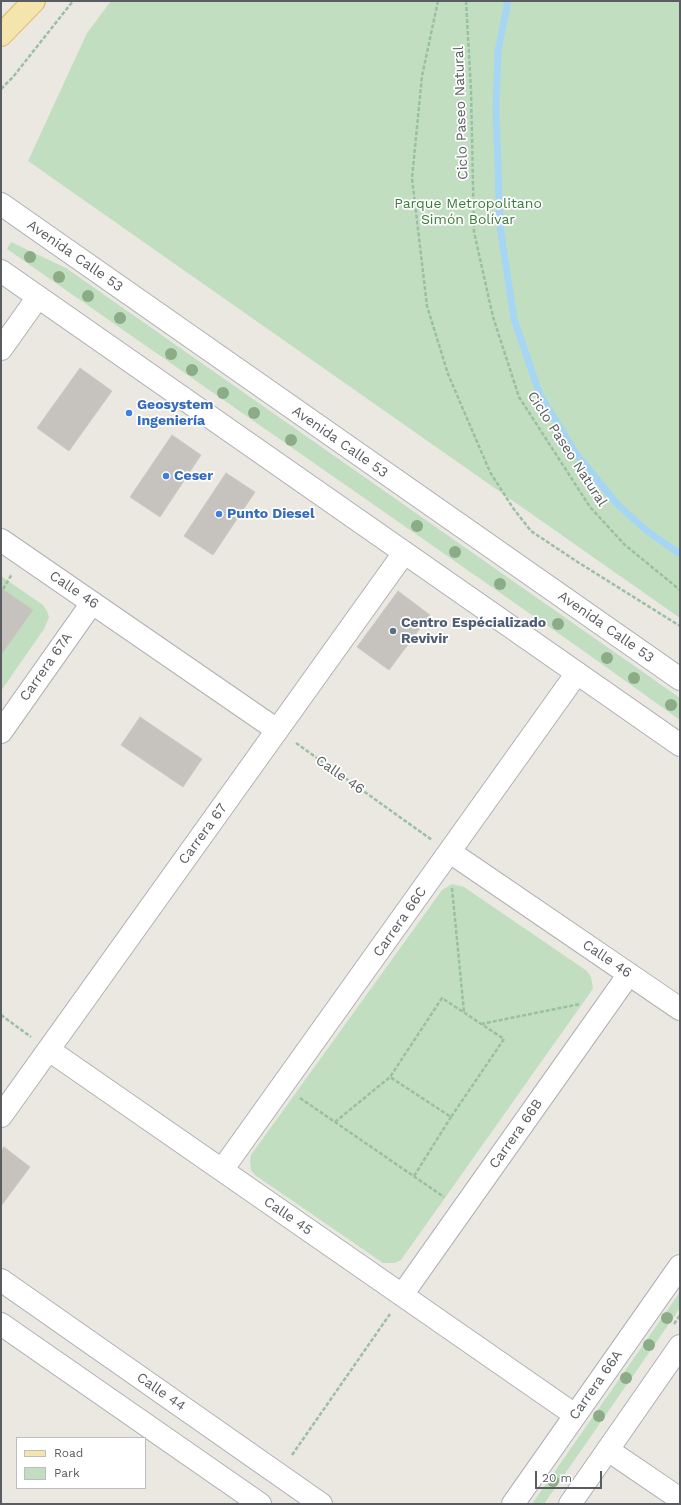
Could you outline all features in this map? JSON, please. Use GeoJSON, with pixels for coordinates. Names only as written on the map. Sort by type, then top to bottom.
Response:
{"type":"FeatureCollection","features":[{"type":"Feature","properties":{"kind":"main road"},"geometry":{"type":"LineString","coordinates":[[1,35],[34,1]]}},
{"type":"Feature","properties":{"kind":"street","name":"Avenida Calle 53"},"geometry":{"type":"LineString","coordinates":[[1,204],[680,679]]}},
{"type":"Feature","properties":{"kind":"street"},"geometry":{"type":"LineString","coordinates":[[1,271],[680,745]]}},
{"type":"Feature","properties":{"kind":"street"},"geometry":{"type":"LineString","coordinates":[[1,349],[38,297]]}},
{"type":"Feature","properties":{"kind":"street","name":"Calle 46"},"geometry":{"type":"LineString","coordinates":[[1,540],[278,730]]}},
{"type":"Feature","properties":{"kind":"street","name":"Carrera 67"},"geometry":{"type":"LineString","coordinates":[[1,1116],[404,553]]}},
{"type":"Feature","properties":{"kind":"street","name":"Carrera 67A"},"geometry":{"type":"LineString","coordinates":[[1,732],[92,602]]}},
{"type":"Feature","properties":{"kind":"street","name":"Carrera 66C"},"geometry":{"type":"LineString","coordinates":[[222,1170],[577,673]]}},
{"type":"Feature","properties":{"kind":"street","name":"Calle 46"},"geometry":{"type":"LineString","coordinates":[[450,852],[680,1009]]}},
{"type":"Feature","properties":{"kind":"street","name":"Carrera 66B"},"geometry":{"type":"LineString","coordinates":[[402,1295],[629,974]]}},
{"type":"Feature","properties":{"kind":"street","name":"Calle 45"},"geometry":{"type":"LineString","coordinates":[[49,1050],[575,1415]]}},
{"type":"Feature","properties":{"kind":"street","name":"Carrera 66A"},"geometry":{"type":"LineString","coordinates":[[513,1504],[680,1266]]}},
{"type":"Feature","properties":{"kind":"street","name":"Calle 44"},"geometry":{"type":"LineString","coordinates":[[1,1280],[321,1504]]}},
{"type":"Feature","properties":{"kind":"street"},"geometry":{"type":"LineString","coordinates":[[1,1324],[260,1504]]}},
{"type":"Feature","properties":{"kind":"street"},"geometry":{"type":"LineString","coordinates":[[570,1504],[680,1346]]}},
{"type":"Feature","properties":{"kind":"street"},"geometry":{"type":"LineString","coordinates":[[608,1450],[680,1499]]}},
{"type":"Feature","properties":{"kind":"path"},"geometry":{"type":"LineString","coordinates":[[1,88],[13,77],[73,1]]}},
{"type":"Feature","properties":{"kind":"path"},"geometry":{"type":"LineString","coordinates":[[438,1],[422,76],[412,178],[418,242],[427,306],[448,374],[490,472],[513,508],[532,531],[576,561],[680,626]]}},
{"type":"Feature","properties":{"kind":"path","name":"Ciclo Paseo Natural"},"geometry":{"type":"LineString","coordinates":[[466,1],[471,91],[474,232],[493,317],[519,397],[590,507],[625,545],[680,590]]}},
{"type":"Feature","properties":{"kind":"path"},"geometry":{"type":"LineString","coordinates":[[3,589],[13,574]]}},
{"type":"Feature","properties":{"kind":"path","name":"Calle 46"},"geometry":{"type":"LineString","coordinates":[[278,730],[450,852]]}},
{"type":"Feature","properties":{"kind":"path"},"geometry":{"type":"LineString","coordinates":[[451,881],[464,1013]]}},
{"type":"Feature","properties":{"kind":"path"},"geometry":{"type":"LineString","coordinates":[[335,1122],[390,1077],[442,998],[504,1039],[451,1117],[414,1176]]}},
{"type":"Feature","properties":{"kind":"path"},"geometry":{"type":"LineString","coordinates":[[481,1024],[580,1004]]}},
{"type":"Feature","properties":{"kind":"path"},"geometry":{"type":"LineString","coordinates":[[1,1015],[49,1050]]}},
{"type":"Feature","properties":{"kind":"path"},"geometry":{"type":"LineString","coordinates":[[390,1077],[451,1117]]}},
{"type":"Feature","properties":{"kind":"path"},"geometry":{"type":"LineString","coordinates":[[299,1097],[448,1199]]}},
{"type":"Feature","properties":{"kind":"path"},"geometry":{"type":"LineString","coordinates":[[292,1455],[402,1295]]}},
{"type":"Feature","properties":{"kind":"green space","name":"Parque Metropolitano Simón Bolívar"},"geometry":{"type":"Polygon","coordinates":[[[111,1],[680,1],[680,618],[28,161],[87,33],[111,1]]]}},
{"type":"Feature","properties":{"kind":"green space"},"geometry":{"type":"Polygon","coordinates":[[[11,242],[66,268],[680,698],[680,720],[585,652],[7,249],[11,242]]]}},
{"type":"Feature","properties":{"kind":"green space"},"geometry":{"type":"Polygon","coordinates":[[[1,576],[43,605],[49,617],[44,629],[1,691],[1,576]]]}},
{"type":"Feature","properties":{"kind":"green space"},"geometry":{"type":"Polygon","coordinates":[[[452,884],[464,887],[587,971],[591,977],[593,988],[401,1260],[395,1263],[383,1263],[255,1175],[251,1170],[251,1155],[442,890],[452,884]]]}},
{"type":"Feature","properties":{"kind":"green space"},"geometry":{"type":"Polygon","coordinates":[[[680,1292],[680,1308],[544,1504],[532,1504],[680,1292]]]}},
{"type":"Feature","properties":{"kind":"building"},"geometry":{"type":"Polygon","coordinates":[[[80,368],[112,391],[69,451],[37,428],[80,368]]]}},
{"type":"Feature","properties":{"kind":"building","name":"Ceser"},"geometry":{"type":"Polygon","coordinates":[[[172,435],[201,455],[160,517],[130,497],[172,435]]]}},
{"type":"Feature","properties":{"kind":"building","name":"Punto Diesel"},"geometry":{"type":"Polygon","coordinates":[[[226,473],[255,492],[213,555],[184,536],[226,473]]]}},
{"type":"Feature","properties":{"kind":"building"},"geometry":{"type":"Polygon","coordinates":[[[1,588],[33,610],[1,655],[1,588]]]}},
{"type":"Feature","properties":{"kind":"building","name":"Centro Espécializado Revivir"},"geometry":{"type":"Polygon","coordinates":[[[398,591],[430,615],[389,670],[357,647],[398,591]]]}},
{"type":"Feature","properties":{"kind":"building"},"geometry":{"type":"Polygon","coordinates":[[[140,717],[202,759],[183,787],[121,745],[140,717]]]}},
{"type":"Feature","properties":{"kind":"building"},"geometry":{"type":"Polygon","coordinates":[[[4,1147],[30,1167],[1,1206],[1,1151],[4,1147]]]}},
{"type":"Feature","properties":{"kind":"waterway"},"geometry":{"type":"LineString","coordinates":[[508,1],[498,51],[496,109],[500,226],[514,319],[540,395],[577,455],[618,505],[647,531],[680,554]]}},
{"type":"Feature","properties":{"kind":"place","name":"Geosystem Ingeniería"},"geometry":{"type":"Point","coordinates":[129,413]}},
{"type":"Feature","properties":{"kind":"place","name":"Ceser"},"geometry":{"type":"Point","coordinates":[166,476]}},
{"type":"Feature","properties":{"kind":"place","name":"Punto Diesel"},"geometry":{"type":"Point","coordinates":[219,514]}},
{"type":"Feature","properties":{"kind":"place","name":"Centro Espécializado Revivir"},"geometry":{"type":"Point","coordinates":[393,631]}}]}
